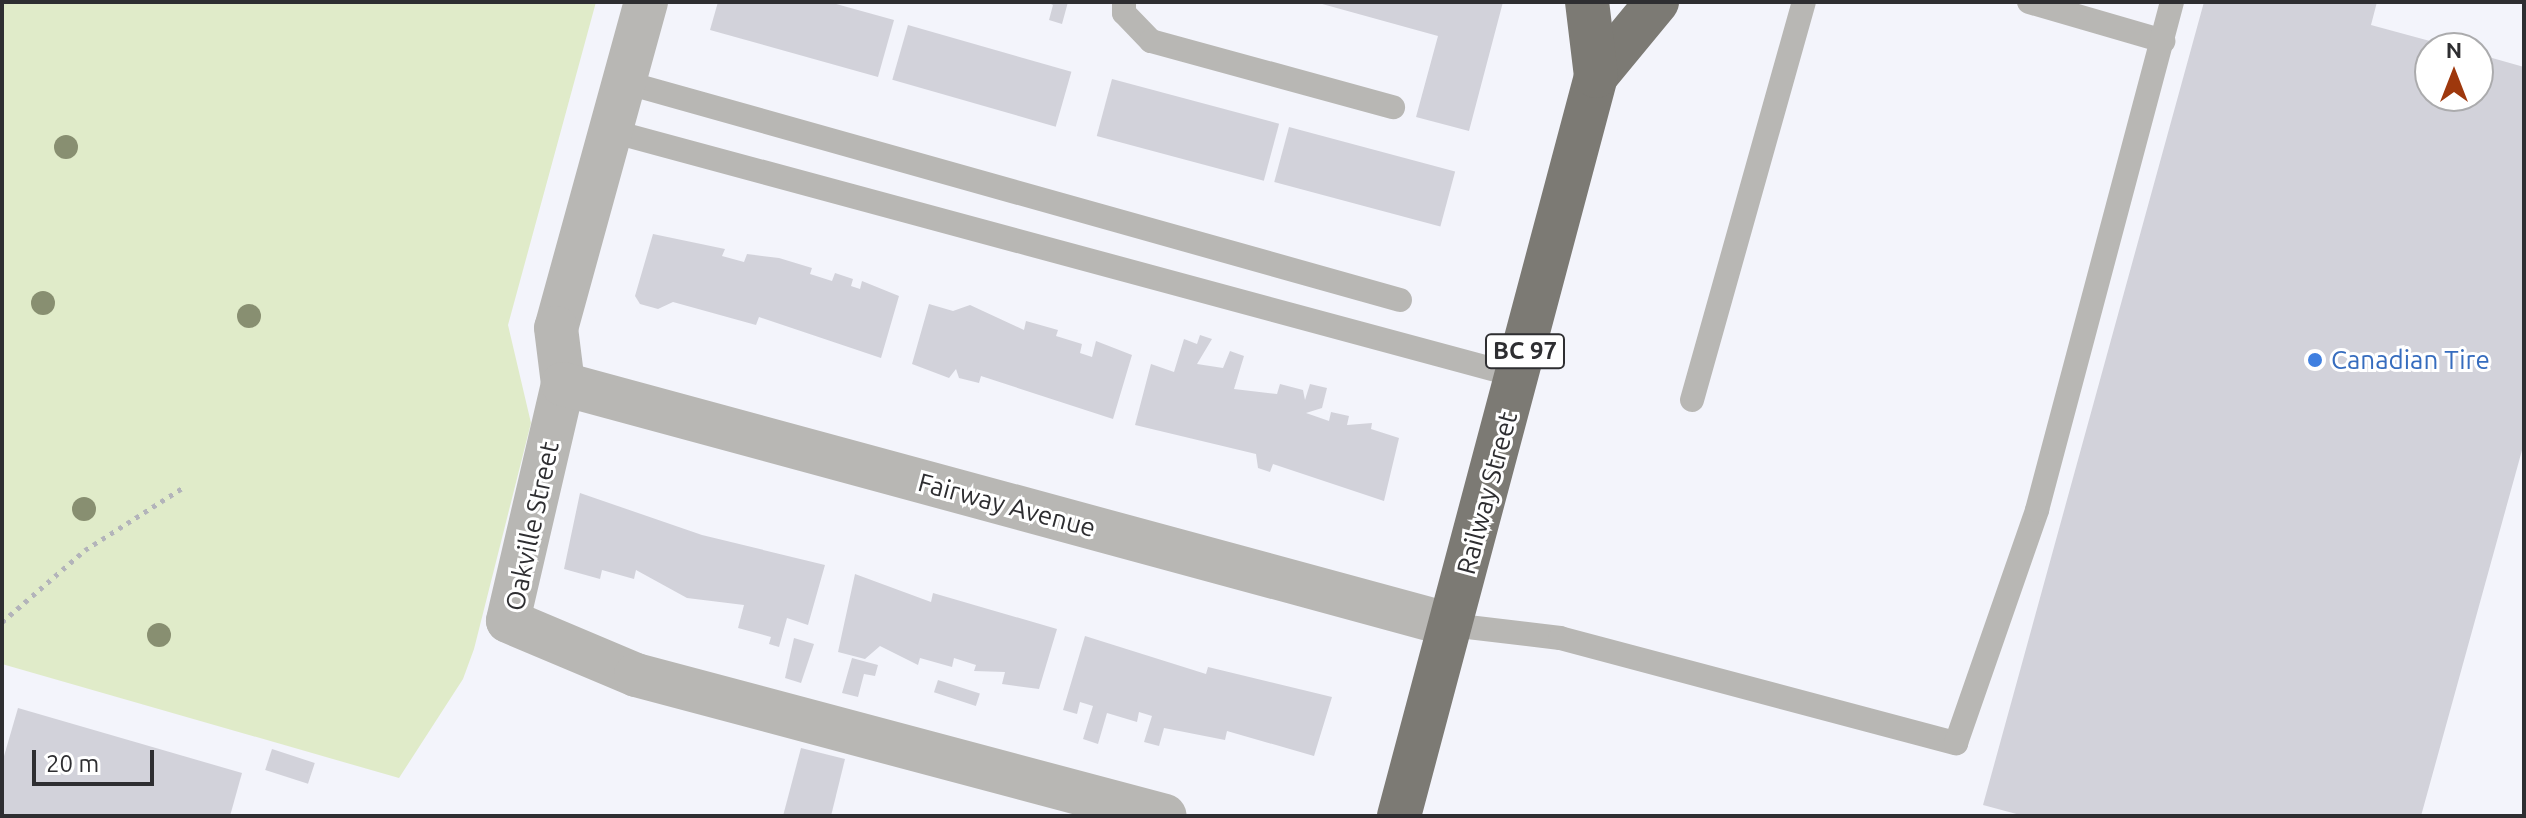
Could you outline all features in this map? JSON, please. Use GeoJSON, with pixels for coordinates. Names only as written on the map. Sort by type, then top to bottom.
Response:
{"type":"FeatureCollection","features":[{"type":"Feature","properties":{"kind":"highway","name":"Railway Street"},"geometry":{"type":"LineString","coordinates":[[1399,816],[1596,76],[1587,2]]}},
{"type":"Feature","properties":{"kind":"highway","name":"Railway Street"},"geometry":{"type":"LineString","coordinates":[[1596,76],[1657,2]]}},
{"type":"Feature","properties":{"kind":"street","name":"Oakville Street"},"geometry":{"type":"LineString","coordinates":[[646,2],[556,328],[563,384],[508,621],[636,675],[1165,816]]}},
{"type":"Feature","properties":{"kind":"street","name":"Fairway Avenue"},"geometry":{"type":"LineString","coordinates":[[563,384],[1451,625]]}},
{"type":"Feature","properties":{"kind":"lane"},"geometry":{"type":"LineString","coordinates":[[1124,2],[1124,13],[1151,41],[1393,107]]}},
{"type":"Feature","properties":{"kind":"lane"},"geometry":{"type":"LineString","coordinates":[[1692,400],[1804,2]]}},
{"type":"Feature","properties":{"kind":"lane"},"geometry":{"type":"LineString","coordinates":[[2029,2],[2163,41]]}},
{"type":"Feature","properties":{"kind":"lane"},"geometry":{"type":"LineString","coordinates":[[1451,625],[1560,638],[1956,743],[2037,510],[2172,2]]}},
{"type":"Feature","properties":{"kind":"lane"},"geometry":{"type":"LineString","coordinates":[[624,82],[1400,300]]}},
{"type":"Feature","properties":{"kind":"lane"},"geometry":{"type":"LineString","coordinates":[[611,131],[1518,376]]}},
{"type":"Feature","properties":{"kind":"path"},"geometry":{"type":"LineString","coordinates":[[2,622],[85,550],[184,487]]}},
{"type":"Feature","properties":{"kind":"green space"},"geometry":{"type":"Polygon","coordinates":[[[2,2],[596,2],[508,325],[531,423],[474,649],[463,679],[399,778],[2,664],[2,2]]]}},
{"type":"Feature","properties":{"kind":"building"},"geometry":{"type":"Polygon","coordinates":[[[718,2],[829,2],[894,20],[878,77],[710,30],[718,2]]]}},
{"type":"Feature","properties":{"kind":"building"},"geometry":{"type":"Polygon","coordinates":[[[1047,2],[1068,2],[1062,24],[1049,20],[1053,5],[1047,2]]]}},
{"type":"Feature","properties":{"kind":"building"},"geometry":{"type":"Polygon","coordinates":[[[1315,2],[1503,2],[1469,131],[1416,117],[1438,36],[1315,2]]]}},
{"type":"Feature","properties":{"kind":"building","name":"Canadian Tire"},"geometry":{"type":"Polygon","coordinates":[[[2204,2],[2377,2],[2371,25],[2414,37],[2414,112],[2494,112],[2494,59],[2524,67],[2524,443],[2421,816],[2024,816],[1983,805],[2204,2]]]}},
{"type":"Feature","properties":{"kind":"building"},"geometry":{"type":"Polygon","coordinates":[[[908,25],[1071,72],[1056,127],[892,80],[908,25]]]}},
{"type":"Feature","properties":{"kind":"building"},"geometry":{"type":"Polygon","coordinates":[[[1112,79],[1279,124],[1264,181],[1097,136],[1112,79]]]}},
{"type":"Feature","properties":{"kind":"building"},"geometry":{"type":"Polygon","coordinates":[[[1289,127],[1455,172],[1440,227],[1274,182],[1289,127]]]}},
{"type":"Feature","properties":{"kind":"building"},"geometry":{"type":"Polygon","coordinates":[[[653,234],[725,249],[722,256],[744,262],[747,254],[779,258],[812,268],[810,274],[832,281],[835,273],[853,279],[851,286],[860,289],[862,281],[899,296],[881,358],[759,317],[756,325],[673,302],[658,309],[640,304],[635,296],[653,234]]]}},
{"type":"Feature","properties":{"kind":"building"},"geometry":{"type":"Polygon","coordinates":[[[929,304],[953,311],[970,305],[1024,330],[1026,321],[1058,330],[1056,336],[1082,344],[1080,353],[1092,357],[1096,341],[1132,355],[1113,419],[981,376],[979,383],[959,378],[956,369],[949,378],[912,364],[929,304]]]}},
{"type":"Feature","properties":{"kind":"building"},"geometry":{"type":"Polygon","coordinates":[[[1200,335],[1212,339],[1197,364],[1223,368],[1230,351],[1244,356],[1234,389],[1277,394],[1280,384],[1303,390],[1305,400],[1310,384],[1327,388],[1322,408],[1306,413],[1329,421],[1331,412],[1349,416],[1347,425],[1372,423],[1371,429],[1399,438],[1384,501],[1273,464],[1270,472],[1258,468],[1256,454],[1135,425],[1151,364],[1174,372],[1184,339],[1197,344],[1200,335]]]}},
{"type":"Feature","properties":{"kind":"building"},"geometry":{"type":"Polygon","coordinates":[[[580,493],[702,535],[825,565],[808,625],[787,618],[779,647],[769,644],[771,637],[738,628],[744,605],[687,598],[636,570],[634,579],[602,570],[600,579],[564,569],[580,493]]]}},
{"type":"Feature","properties":{"kind":"building"},"geometry":{"type":"Polygon","coordinates":[[[855,574],[931,602],[933,593],[1057,629],[1039,689],[1002,684],[1005,672],[974,671],[976,665],[954,658],[952,667],[920,658],[918,665],[880,646],[865,659],[838,652],[855,574]]]}},
{"type":"Feature","properties":{"kind":"building"},"geometry":{"type":"Polygon","coordinates":[[[1085,636],[1206,674],[1208,667],[1332,697],[1314,756],[1227,731],[1225,740],[1164,728],[1159,746],[1144,742],[1152,716],[1139,712],[1137,722],[1107,713],[1098,744],[1083,739],[1093,706],[1080,702],[1077,714],[1063,710],[1085,636]]]}},
{"type":"Feature","properties":{"kind":"building"},"geometry":{"type":"Polygon","coordinates":[[[794,638],[814,644],[801,683],[785,678],[794,638]]]}},
{"type":"Feature","properties":{"kind":"building"},"geometry":{"type":"Polygon","coordinates":[[[852,658],[878,665],[875,676],[864,674],[858,697],[842,693],[852,658]]]}},
{"type":"Feature","properties":{"kind":"building"},"geometry":{"type":"Polygon","coordinates":[[[938,680],[980,694],[976,706],[934,692],[938,680]]]}},
{"type":"Feature","properties":{"kind":"building"},"geometry":{"type":"Polygon","coordinates":[[[18,708],[242,773],[230,816],[2,816],[2,763],[18,708]]]}},
{"type":"Feature","properties":{"kind":"building"},"geometry":{"type":"Polygon","coordinates":[[[801,748],[845,759],[831,816],[783,816],[801,748]]]}},
{"type":"Feature","properties":{"kind":"building"},"geometry":{"type":"Polygon","coordinates":[[[272,749],[315,763],[308,784],[265,770],[272,749]]]}},
{"type":"Feature","properties":{"kind":"place","name":"Canadian Tire"},"geometry":{"type":"Point","coordinates":[2315,360]}}]}
